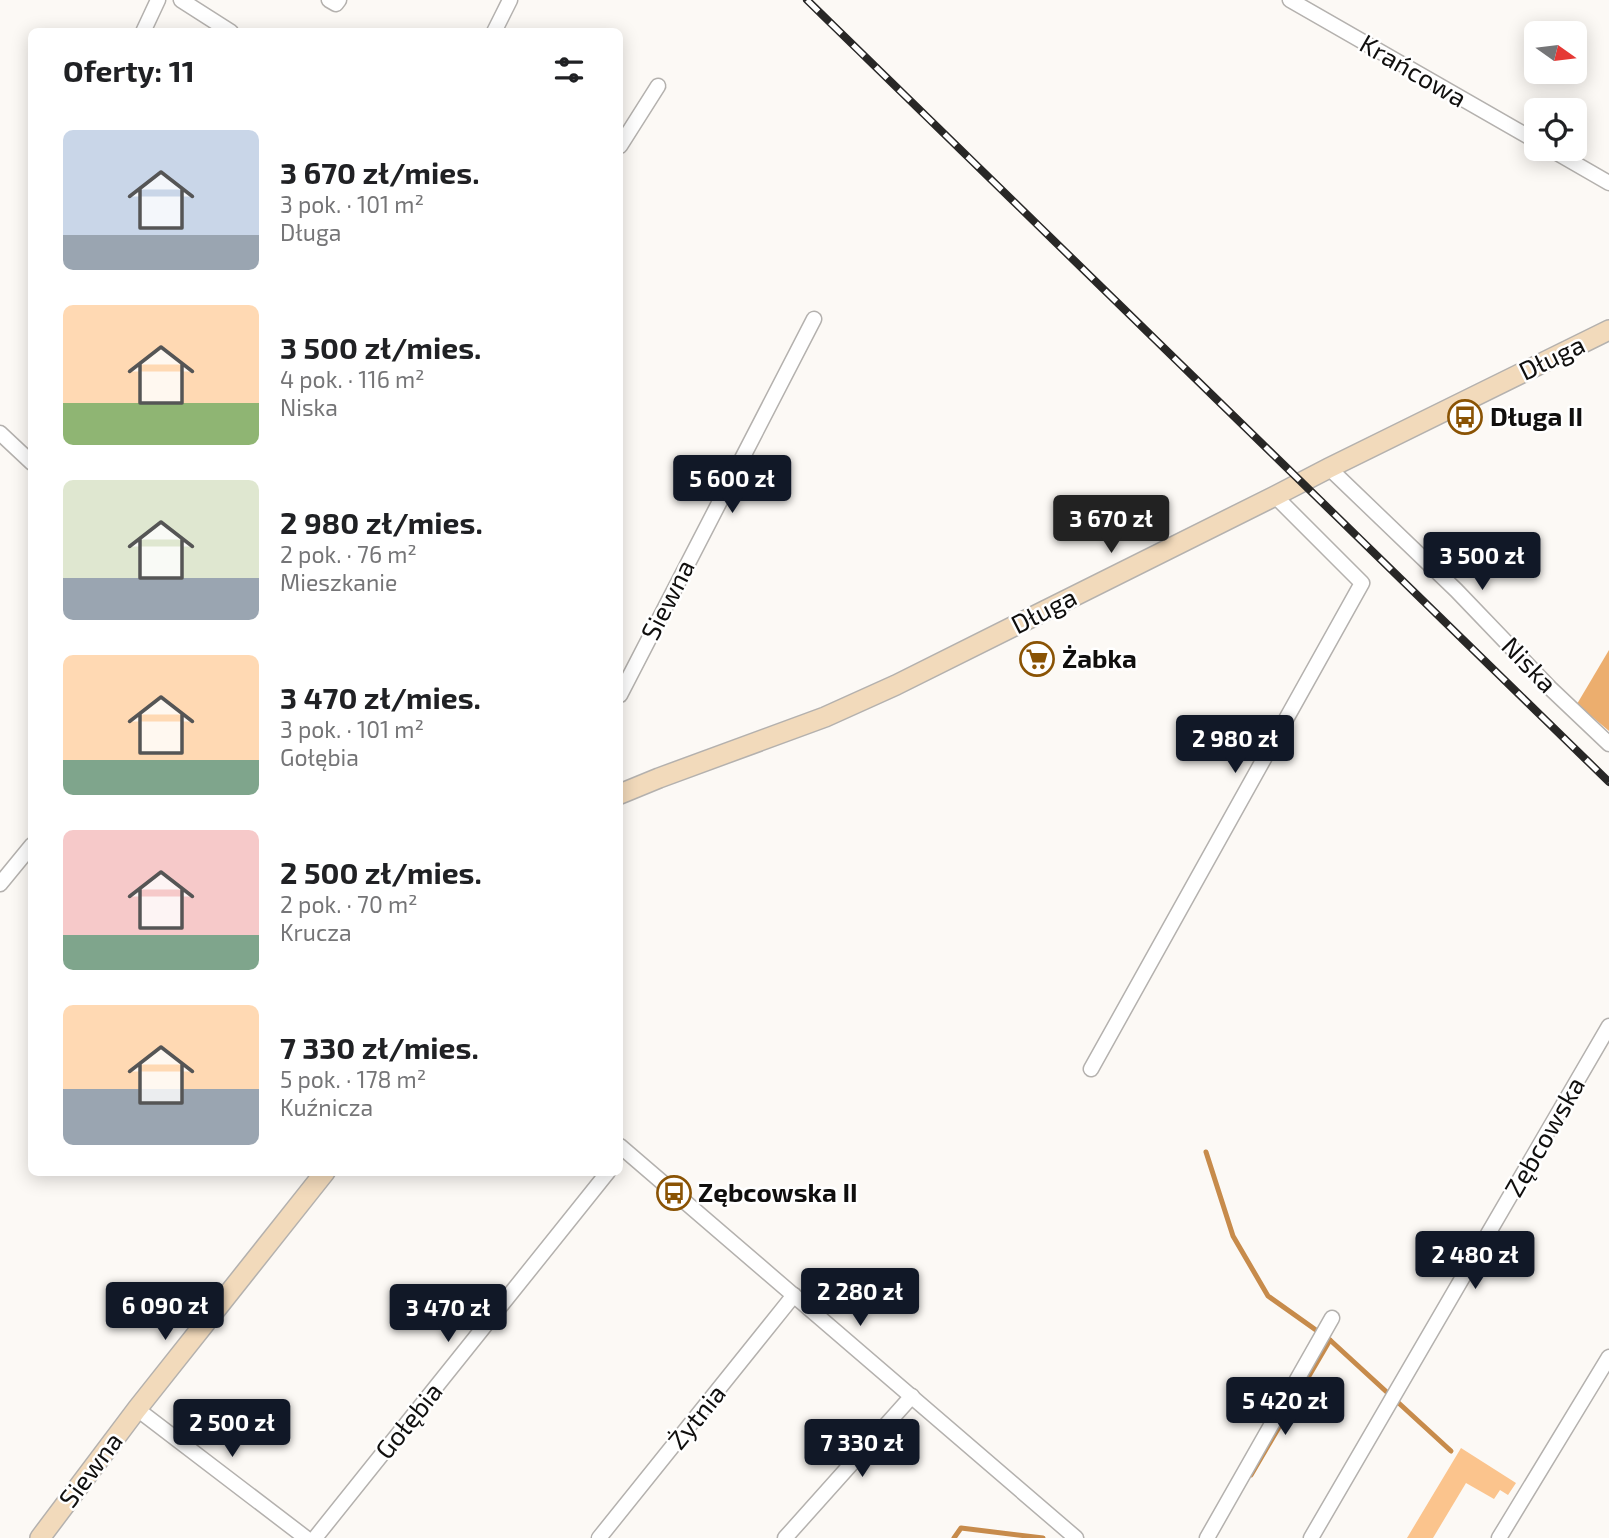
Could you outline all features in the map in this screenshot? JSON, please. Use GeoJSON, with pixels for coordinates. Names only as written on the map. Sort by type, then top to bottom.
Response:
{"type":"FeatureCollection","features":[{"type":"Feature","properties":{"kind":"street"},"geometry":{"type":"LineString","coordinates":[[145,28],[158,0]]}},
{"type":"Feature","properties":{"kind":"street"},"geometry":{"type":"LineString","coordinates":[[181,0],[225,28]]}},
{"type":"Feature","properties":{"kind":"street"},"geometry":{"type":"LineString","coordinates":[[329,0],[336,4],[339,0]]}},
{"type":"Feature","properties":{"kind":"street","name":"Krańcowa"},"geometry":{"type":"LineString","coordinates":[[1290,0],[1524,134]]}},
{"type":"Feature","properties":{"kind":"street"},"geometry":{"type":"LineString","coordinates":[[496,28],[509,1]]}},
{"type":"Feature","properties":{"kind":"street"},"geometry":{"type":"LineString","coordinates":[[623,141],[658,86]]}},
{"type":"Feature","properties":{"kind":"street"},"geometry":{"type":"LineString","coordinates":[[1571,161],[1609,183]]}},
{"type":"Feature","properties":{"kind":"street","name":"Siewna"},"geometry":{"type":"LineString","coordinates":[[623,689],[814,319]]}},
{"type":"Feature","properties":{"kind":"street","name":"Długa"},"geometry":{"type":"LineString","coordinates":[[623,793],[825,717],[896,685],[1609,330]]}},
{"type":"Feature","properties":{"kind":"street"},"geometry":{"type":"LineString","coordinates":[[0,433],[28,459]]}},
{"type":"Feature","properties":{"kind":"street","name":"Niska"},"geometry":{"type":"LineString","coordinates":[[1329,468],[1456,590],[1550,688],[1609,744]]}},
{"type":"Feature","properties":{"kind":"street"},"geometry":{"type":"LineString","coordinates":[[1091,1069],[1362,583],[1275,496]]}},
{"type":"Feature","properties":{"kind":"street"},"geometry":{"type":"LineString","coordinates":[[0,884],[28,850]]}},
{"type":"Feature","properties":{"kind":"street","name":"Zębcowska"},"geometry":{"type":"LineString","coordinates":[[1311,1538],[1609,1026]]}},
{"type":"Feature","properties":{"kind":"street"},"geometry":{"type":"LineString","coordinates":[[623,1153],[794,1295],[1076,1538]]}},
{"type":"Feature","properties":{"kind":"street","name":"Siewna"},"geometry":{"type":"LineString","coordinates":[[40,1538],[137,1409],[322,1176]]}},
{"type":"Feature","properties":{"kind":"street","name":"Gołębia"},"geometry":{"type":"LineString","coordinates":[[315,1538],[605,1176]]}},
{"type":"Feature","properties":{"kind":"street","name":"Żytnia"},"geometry":{"type":"LineString","coordinates":[[599,1538],[794,1295]]}},
{"type":"Feature","properties":{"kind":"street"},"geometry":{"type":"LineString","coordinates":[[1207,1538],[1332,1318]]}},
{"type":"Feature","properties":{"kind":"street"},"geometry":{"type":"LineString","coordinates":[[1499,1538],[1609,1357]]}},
{"type":"Feature","properties":{"kind":"street"},"geometry":{"type":"LineString","coordinates":[[785,1538],[912,1396]]}},
{"type":"Feature","properties":{"kind":"street"},"geometry":{"type":"LineString","coordinates":[[137,1409],[306,1538]]}},
{"type":"Feature","properties":{"kind":"shaded area"},"geometry":{"type":"Polygon","coordinates":[[[1609,650],[1609,731],[1577,704],[1609,650]]]}},
{"type":"Feature","properties":{"kind":"shaded area"},"geometry":{"type":"Polygon","coordinates":[[[1461,1448],[1516,1483],[1508,1495],[1500,1490],[1494,1499],[1466,1483],[1433,1538],[1407,1538],[1461,1448]]]}},
{"type":"Feature","properties":{"kind":"waterway"},"geometry":{"type":"LineString","coordinates":[[1206,1152],[1233,1236],[1268,1296],[1330,1340],[1251,1475]]}},
{"type":"Feature","properties":{"kind":"waterway"},"geometry":{"type":"LineString","coordinates":[[1330,1340],[1451,1451]]}},
{"type":"Feature","properties":{"kind":"waterway"},"geometry":{"type":"LineString","coordinates":[[954,1538],[961,1528],[1043,1538]]}},
{"type":"Feature","properties":{"kind":"railway"},"geometry":{"type":"LineString","coordinates":[[807,0],[1609,782]]}},
{"type":"Feature","properties":{"kind":"place","name":"Długa II"},"geometry":{"type":"Point","coordinates":[1465,417]}},
{"type":"Feature","properties":{"kind":"place","name":"Żabka"},"geometry":{"type":"Point","coordinates":[1037,659]}},
{"type":"Feature","properties":{"kind":"place","name":"Zębcowska II"},"geometry":{"type":"Point","coordinates":[674,1193]}}]}
